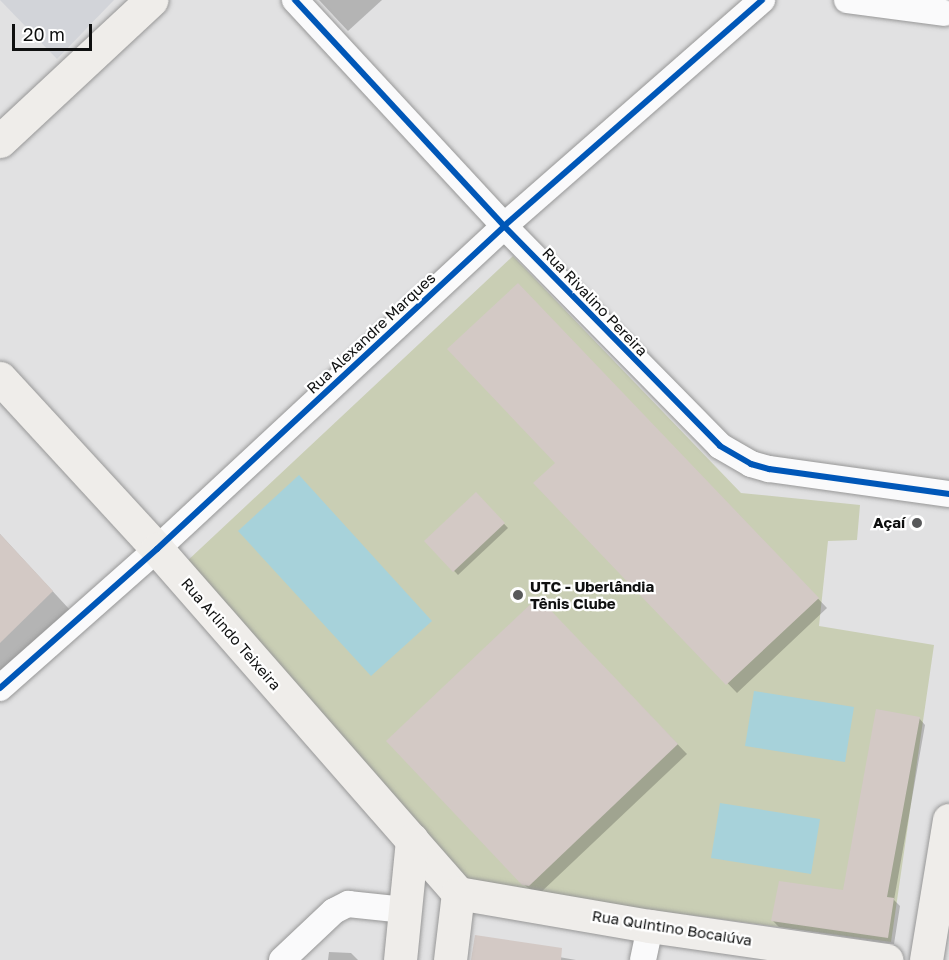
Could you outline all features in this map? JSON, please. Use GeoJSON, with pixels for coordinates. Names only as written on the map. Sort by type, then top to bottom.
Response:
{"type":"FeatureCollection","features":[{"type":"Feature","properties":{"kind":"street"},"geometry":{"type":"LineString","coordinates":[[0,141],[151,0]]}},
{"type":"Feature","properties":{"kind":"street","name":"Rua Rivalino Pereira"},"geometry":{"type":"LineString","coordinates":[[295,0],[504,226],[706,432],[735,456],[769,469],[949,495]]}},
{"type":"Feature","properties":{"kind":"street","name":"Rua Alexandre Marques"},"geometry":{"type":"LineString","coordinates":[[0,688],[157,549],[504,226],[762,0]]}},
{"type":"Feature","properties":{"kind":"street"},"geometry":{"type":"LineString","coordinates":[[847,0],[942,9]]}},
{"type":"Feature","properties":{"kind":"street","name":"Rua Arlindo Teixeira"},"geometry":{"type":"LineString","coordinates":[[0,378],[157,549],[458,893]]}},
{"type":"Feature","properties":{"kind":"street"},"geometry":{"type":"LineString","coordinates":[[926,960],[949,820]]}},
{"type":"Feature","properties":{"kind":"street"},"geometry":{"type":"LineString","coordinates":[[400,960],[412,840]]}},
{"type":"Feature","properties":{"kind":"street"},"geometry":{"type":"LineString","coordinates":[[450,960],[458,893]]}},
{"type":"Feature","properties":{"kind":"street","name":"Rua Quintino Bocaiúva"},"geometry":{"type":"LineString","coordinates":[[458,893],[650,926],[887,960]]}},
{"type":"Feature","properties":{"kind":"street"},"geometry":{"type":"LineString","coordinates":[[282,960],[334,912],[348,904],[405,910]]}},
{"type":"Feature","properties":{"kind":"street"},"geometry":{"type":"LineString","coordinates":[[642,960],[650,926]]}},
{"type":"Feature","properties":{"kind":"shaded area"},"geometry":{"type":"Polygon","coordinates":[[[0,0],[114,0],[57,59],[0,0]]]}},
{"type":"Feature","properties":{"kind":"green space","name":"UTC - Uberlândia Tênis Clube"},"geometry":{"type":"Polygon","coordinates":[[[513,256],[741,493],[860,505],[857,540],[828,541],[819,626],[934,645],[891,942],[473,886],[185,563],[513,256]]]}},
{"type":"Feature","properties":{"kind":"water"},"geometry":{"type":"Polygon","coordinates":[[[299,475],[432,621],[371,676],[238,531],[299,475]]]}},
{"type":"Feature","properties":{"kind":"water"},"geometry":{"type":"Polygon","coordinates":[[[754,691],[854,707],[845,762],[745,746],[754,691]]]}},
{"type":"Feature","properties":{"kind":"water"},"geometry":{"type":"Polygon","coordinates":[[[720,803],[820,819],[811,874],[711,858],[720,803]]]}},
{"type":"Feature","properties":{"kind":"building"},"geometry":{"type":"Polygon","coordinates":[[[518,283],[819,598],[726,685],[533,483],[555,463],[447,349],[518,283]]]}},
{"type":"Feature","properties":{"kind":"building"},"geometry":{"type":"Polygon","coordinates":[[[476,492],[505,523],[453,572],[424,541],[476,492]]]}},
{"type":"Feature","properties":{"kind":"building"},"geometry":{"type":"Polygon","coordinates":[[[0,534],[53,591],[0,643],[0,534]]]}},
{"type":"Feature","properties":{"kind":"building"},"geometry":{"type":"Polygon","coordinates":[[[538,597],[678,744],[529,886],[522,885],[386,741],[538,597]]]}},
{"type":"Feature","properties":{"kind":"building"},"geometry":{"type":"Polygon","coordinates":[[[876,709],[920,717],[887,897],[894,898],[888,938],[771,921],[779,881],[843,890],[876,709]]]}},
{"type":"Feature","properties":{"kind":"building"},"geometry":{"type":"Polygon","coordinates":[[[475,935],[562,948],[561,960],[471,960],[475,935]]]}},
{"type":"Feature","properties":{"kind":"cycle path"},"geometry":{"type":"LineString","coordinates":[[295,0],[504,226],[720,446],[751,464],[769,469],[949,494]]}},
{"type":"Feature","properties":{"kind":"cycle path"},"geometry":{"type":"LineString","coordinates":[[0,688],[157,549],[504,226],[762,0]]}},
{"type":"Feature","properties":{"kind":"place","name":"Açaí"},"geometry":{"type":"Point","coordinates":[917,523]}},
{"type":"Feature","properties":{"kind":"place","name":"UTC - Uberlândia Tênis Clube"},"geometry":{"type":"Point","coordinates":[518,595]}}]}
